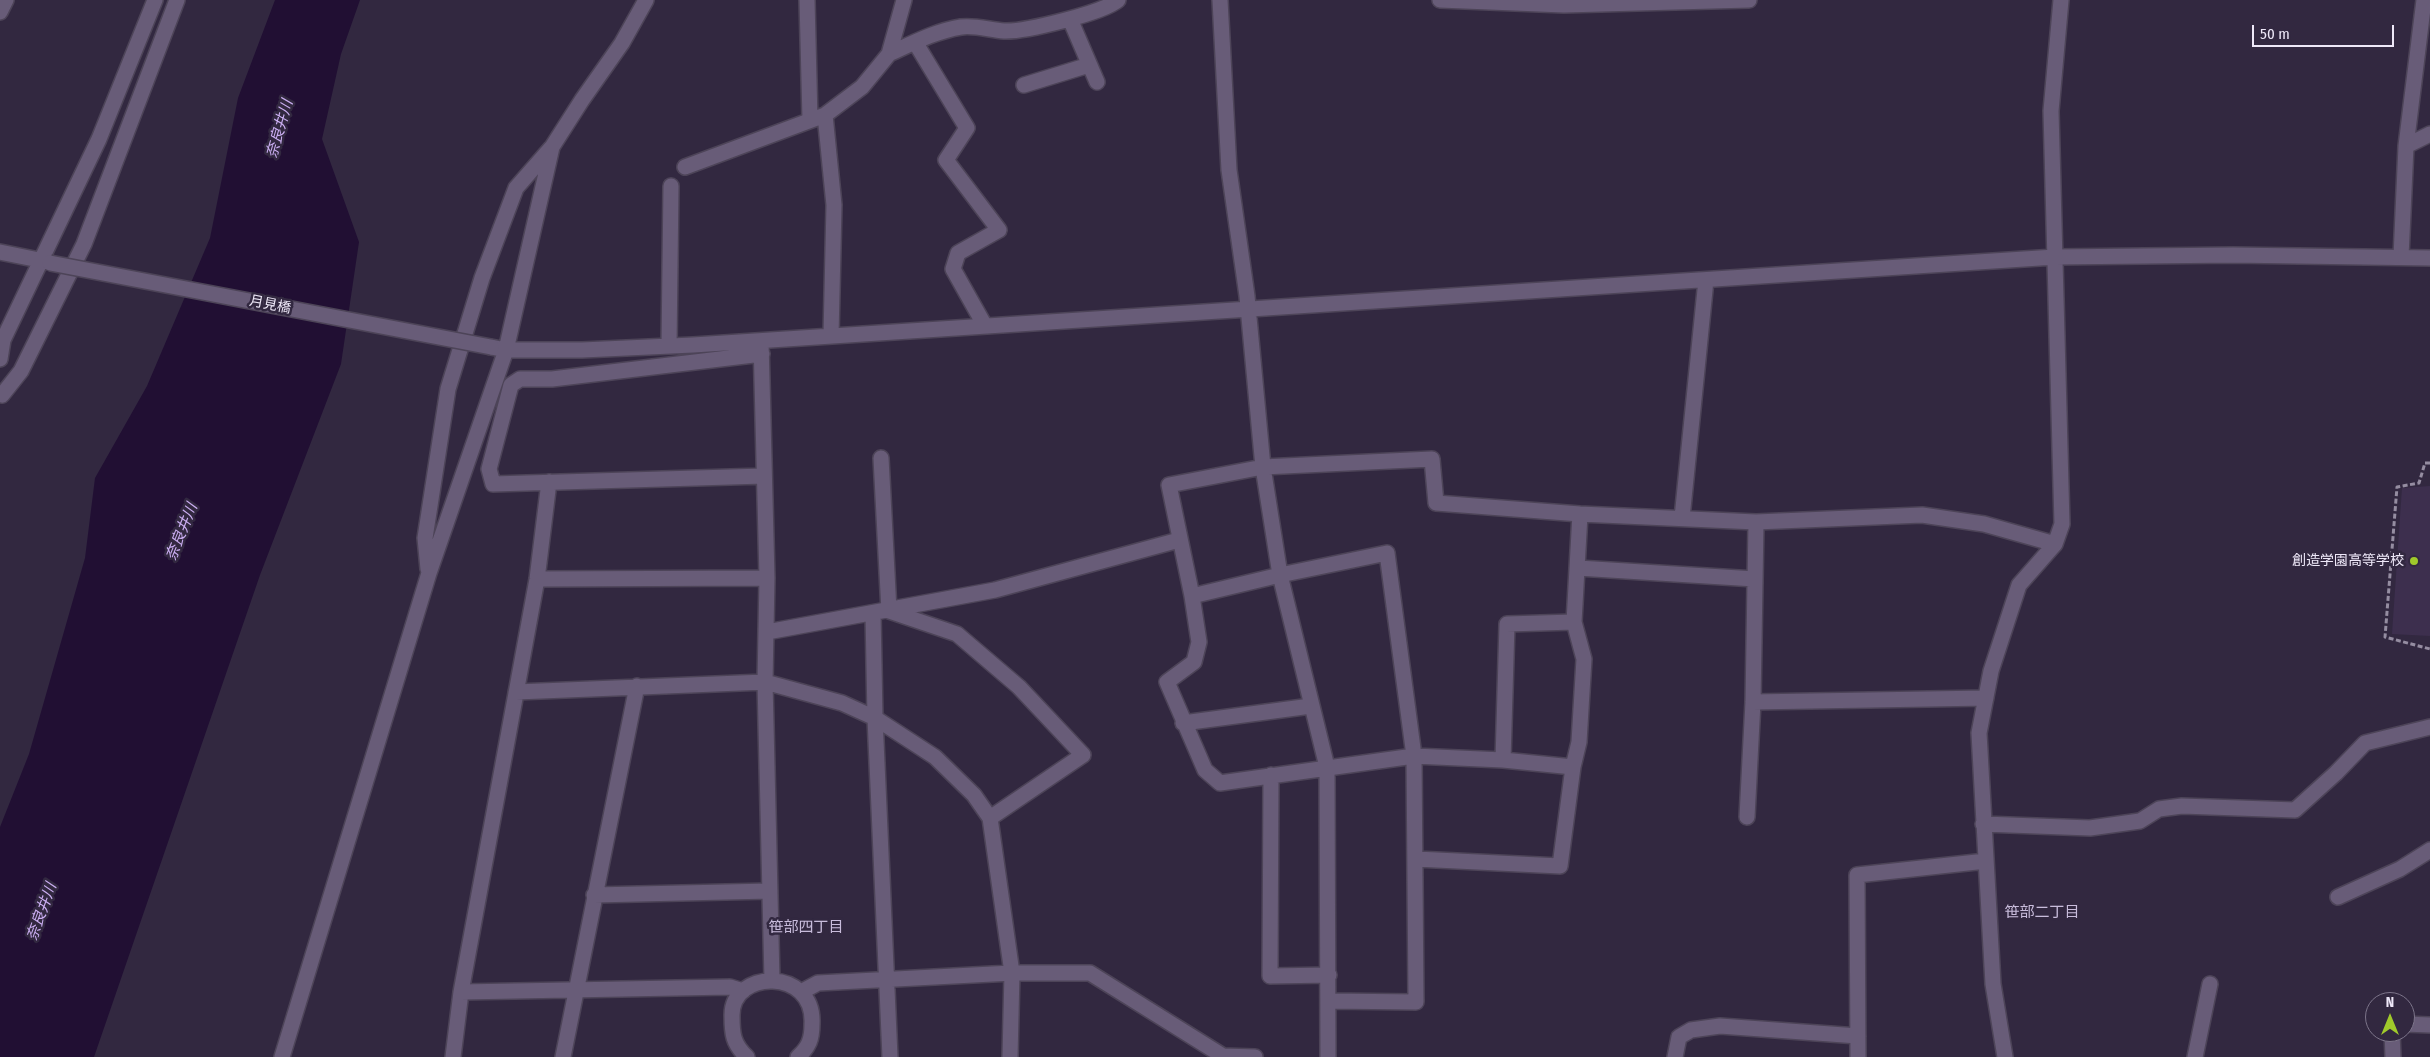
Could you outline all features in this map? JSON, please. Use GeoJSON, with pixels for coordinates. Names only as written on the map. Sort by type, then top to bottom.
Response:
{"type":"FeatureCollection","features":[{"type":"Feature","properties":{"kind":"street"},"geometry":{"type":"LineString","coordinates":[[0,12],[6,0]]}},
{"type":"Feature","properties":{"kind":"street"},"geometry":{"type":"LineString","coordinates":[[0,359],[3,340],[45,262],[99,139],[155,0]]}},
{"type":"Feature","properties":{"kind":"street"},"geometry":{"type":"LineString","coordinates":[[1,394],[20,371],[84,244],[177,0]]}},
{"type":"Feature","properties":{"kind":"street"},"geometry":{"type":"LineString","coordinates":[[429,573],[425,538],[448,389],[482,278],[516,188],[552,147],[582,100],[622,44],[646,0]]}},
{"type":"Feature","properties":{"kind":"street"},"geometry":{"type":"LineString","coordinates":[[807,0],[810,120]]}},
{"type":"Feature","properties":{"kind":"street"},"geometry":{"type":"LineString","coordinates":[[889,54],[904,0]]}},
{"type":"Feature","properties":{"kind":"street"},"geometry":{"type":"LineString","coordinates":[[685,167],[825,115],[862,86],[889,54],[930,35],[963,26],[1006,31],[1070,19],[1112,6],[1118,0]]}},
{"type":"Feature","properties":{"kind":"street"},"geometry":{"type":"LineString","coordinates":[[1220,0],[1229,170],[1248,310],[1264,467],[1280,575],[1327,767],[1330,1001],[1328,1057]]}},
{"type":"Feature","properties":{"kind":"street"},"geometry":{"type":"LineString","coordinates":[[1440,0],[1565,2],[1749,0]]}},
{"type":"Feature","properties":{"kind":"street"},"geometry":{"type":"LineString","coordinates":[[2005,1057],[1993,984],[1979,733],[1991,671],[2019,586],[2055,544],[2062,524],[2051,112],[2061,0]]}},
{"type":"Feature","properties":{"kind":"street"},"geometry":{"type":"LineString","coordinates":[[2401,257],[2406,146],[2424,0]]}},
{"type":"Feature","properties":{"kind":"street"},"geometry":{"type":"LineString","coordinates":[[1070,19],[1097,82]]}},
{"type":"Feature","properties":{"kind":"street"},"geometry":{"type":"LineString","coordinates":[[914,42],[967,128],[946,160],[999,230],[958,253],[953,269],[985,326]]}},
{"type":"Feature","properties":{"kind":"street"},"geometry":{"type":"LineString","coordinates":[[1024,85],[1089,65]]}},
{"type":"Feature","properties":{"kind":"street"},"geometry":{"type":"LineString","coordinates":[[825,115],[834,205],[831,336]]}},
{"type":"Feature","properties":{"kind":"street"},"geometry":{"type":"LineString","coordinates":[[2406,146],[2430,134]]}},
{"type":"Feature","properties":{"kind":"street"},"geometry":{"type":"LineString","coordinates":[[282,1057],[498,348],[552,147]]}},
{"type":"Feature","properties":{"kind":"street"},"geometry":{"type":"LineString","coordinates":[[669,346],[672,186]]}},
{"type":"Feature","properties":{"kind":"street","name":"月見橋"},"geometry":{"type":"LineString","coordinates":[[0,252],[498,348],[669,346],[761,348]]}},
{"type":"Feature","properties":{"kind":"street"},"geometry":{"type":"LineString","coordinates":[[764,476],[493,484],[489,469],[511,386],[520,378],[552,380],[831,336],[2055,257],[2233,254],[2430,258]]}},
{"type":"Feature","properties":{"kind":"street"},"geometry":{"type":"LineString","coordinates":[[1682,518],[1706,280]]}},
{"type":"Feature","properties":{"kind":"street"},"geometry":{"type":"LineString","coordinates":[[761,348],[767,578],[765,682],[772,980]]}},
{"type":"Feature","properties":{"kind":"street"},"geometry":{"type":"LineString","coordinates":[[881,458],[889,611]]}},
{"type":"Feature","properties":{"kind":"street"},"geometry":{"type":"LineString","coordinates":[[1574,767],[1503,760],[1414,756],[1220,782],[1204,770],[1167,682],[1194,662],[1199,642],[1192,596],[1169,486],[1264,467],[1432,459],[1436,502],[1580,514],[1756,522],[1922,515],[1984,524],[2055,544]]}},
{"type":"Feature","properties":{"kind":"street"},"geometry":{"type":"LineString","coordinates":[[453,1057],[461,992],[537,579],[549,482]]}},
{"type":"Feature","properties":{"kind":"street"},"geometry":{"type":"LineString","coordinates":[[1416,859],[1560,866],[1579,742],[1584,658],[1574,622],[1580,514]]}},
{"type":"Feature","properties":{"kind":"street"},"geometry":{"type":"LineString","coordinates":[[1747,817],[1753,702],[1756,522]]}},
{"type":"Feature","properties":{"kind":"street"},"geometry":{"type":"LineString","coordinates":[[767,632],[889,611],[994,590],[1179,540]]}},
{"type":"Feature","properties":{"kind":"street"},"geometry":{"type":"LineString","coordinates":[[1192,596],[1386,552],[1414,756],[1416,1002],[1330,1001]]}},
{"type":"Feature","properties":{"kind":"street"},"geometry":{"type":"LineString","coordinates":[[1578,568],[1755,579]]}},
{"type":"Feature","properties":{"kind":"street"},"geometry":{"type":"LineString","coordinates":[[537,579],[767,578]]}},
{"type":"Feature","properties":{"kind":"street"},"geometry":{"type":"LineString","coordinates":[[889,611],[957,634],[1019,687],[1083,755],[990,818]]}},
{"type":"Feature","properties":{"kind":"street"},"geometry":{"type":"LineString","coordinates":[[873,613],[875,718],[890,1057]]}},
{"type":"Feature","properties":{"kind":"street"},"geometry":{"type":"LineString","coordinates":[[1503,760],[1507,624],[1574,622]]}},
{"type":"Feature","properties":{"kind":"street"},"geometry":{"type":"LineString","coordinates":[[516,692],[765,682],[842,704],[875,718],[934,757],[974,795],[990,818],[1012,973],[1010,1057]]}},
{"type":"Feature","properties":{"kind":"street"},"geometry":{"type":"LineString","coordinates":[[563,1057],[637,686]]}},
{"type":"Feature","properties":{"kind":"street"},"geometry":{"type":"LineString","coordinates":[[1753,702],[1986,698]]}},
{"type":"Feature","properties":{"kind":"street"},"geometry":{"type":"LineString","coordinates":[[1183,723],[1311,706]]}},
{"type":"Feature","properties":{"kind":"street"},"geometry":{"type":"LineString","coordinates":[[1983,824],[2090,828],[2140,821],[2158,809],[2182,806],[2295,810],[2336,773],[2365,743],[2430,727]]}},
{"type":"Feature","properties":{"kind":"street"},"geometry":{"type":"LineString","coordinates":[[1271,775],[1270,976],[1329,975]]}},
{"type":"Feature","properties":{"kind":"street"},"geometry":{"type":"LineString","coordinates":[[2338,897],[2400,869],[2430,850]]}},
{"type":"Feature","properties":{"kind":"street"},"geometry":{"type":"LineString","coordinates":[[1858,1057],[1857,875],[1986,861]]}},
{"type":"Feature","properties":{"kind":"street"},"geometry":{"type":"LineString","coordinates":[[594,895],[770,891]]}},
{"type":"Feature","properties":{"kind":"street"},"geometry":{"type":"LineString","coordinates":[[802,992],[818,983],[1012,973],[1090,973],[1223,1056],[1255,1057]]}},
{"type":"Feature","properties":{"kind":"street"},"geometry":{"type":"LineString","coordinates":[[747,1057],[732,1038],[732,1008],[743,991],[752,985],[772,980],[782,981],[802,992],[809,1002],[813,1014],[812,1039],[804,1055]]}},
{"type":"Feature","properties":{"kind":"street"},"geometry":{"type":"LineString","coordinates":[[2194,1057],[2210,984]]}},
{"type":"Feature","properties":{"kind":"street"},"geometry":{"type":"LineString","coordinates":[[461,992],[730,987],[743,991]]}},
{"type":"Feature","properties":{"kind":"street"},"geometry":{"type":"LineString","coordinates":[[2415,1024],[2430,1025]]}},
{"type":"Feature","properties":{"kind":"street"},"geometry":{"type":"LineString","coordinates":[[1675,1057],[1679,1037],[1691,1030],[1720,1026],[1858,1036]]}},
{"type":"Feature","properties":{"kind":"street"},"geometry":{"type":"LineString","coordinates":[[2392,1042],[2393,1057]]}},
{"type":"Feature","properties":{"kind":"path"},"geometry":{"type":"LineString","coordinates":[[2430,463],[2425,463],[2419,483],[2397,487],[2385,637],[2430,650]]}},
{"type":"Feature","properties":{"kind":"shaded area","name":"創造学園高等学校"},"geometry":{"type":"Polygon","coordinates":[[[2430,486],[2430,636],[2392,634],[2402,488],[2430,486]]]}},
{"type":"Feature","properties":{"kind":"water","name":"奈良井川"},"geometry":{"type":"Polygon","coordinates":[[[275,0],[360,0],[341,54],[322,139],[359,242],[341,364],[260,575],[94,1057],[0,1057],[0,827],[29,754],[85,558],[95,478],[147,386],[210,238],[238,98],[275,0]]]}},
{"type":"Feature","properties":{"kind":"place","name":"創造学園高等学校"},"geometry":{"type":"Point","coordinates":[2414,561]}},
{"type":"Feature","properties":{"kind":"district","name":"笹部二丁目"},"geometry":{"type":"Point","coordinates":[2042,913]}},
{"type":"Feature","properties":{"kind":"district","name":"笹部四丁目"},"geometry":{"type":"Point","coordinates":[806,928]}}]}
